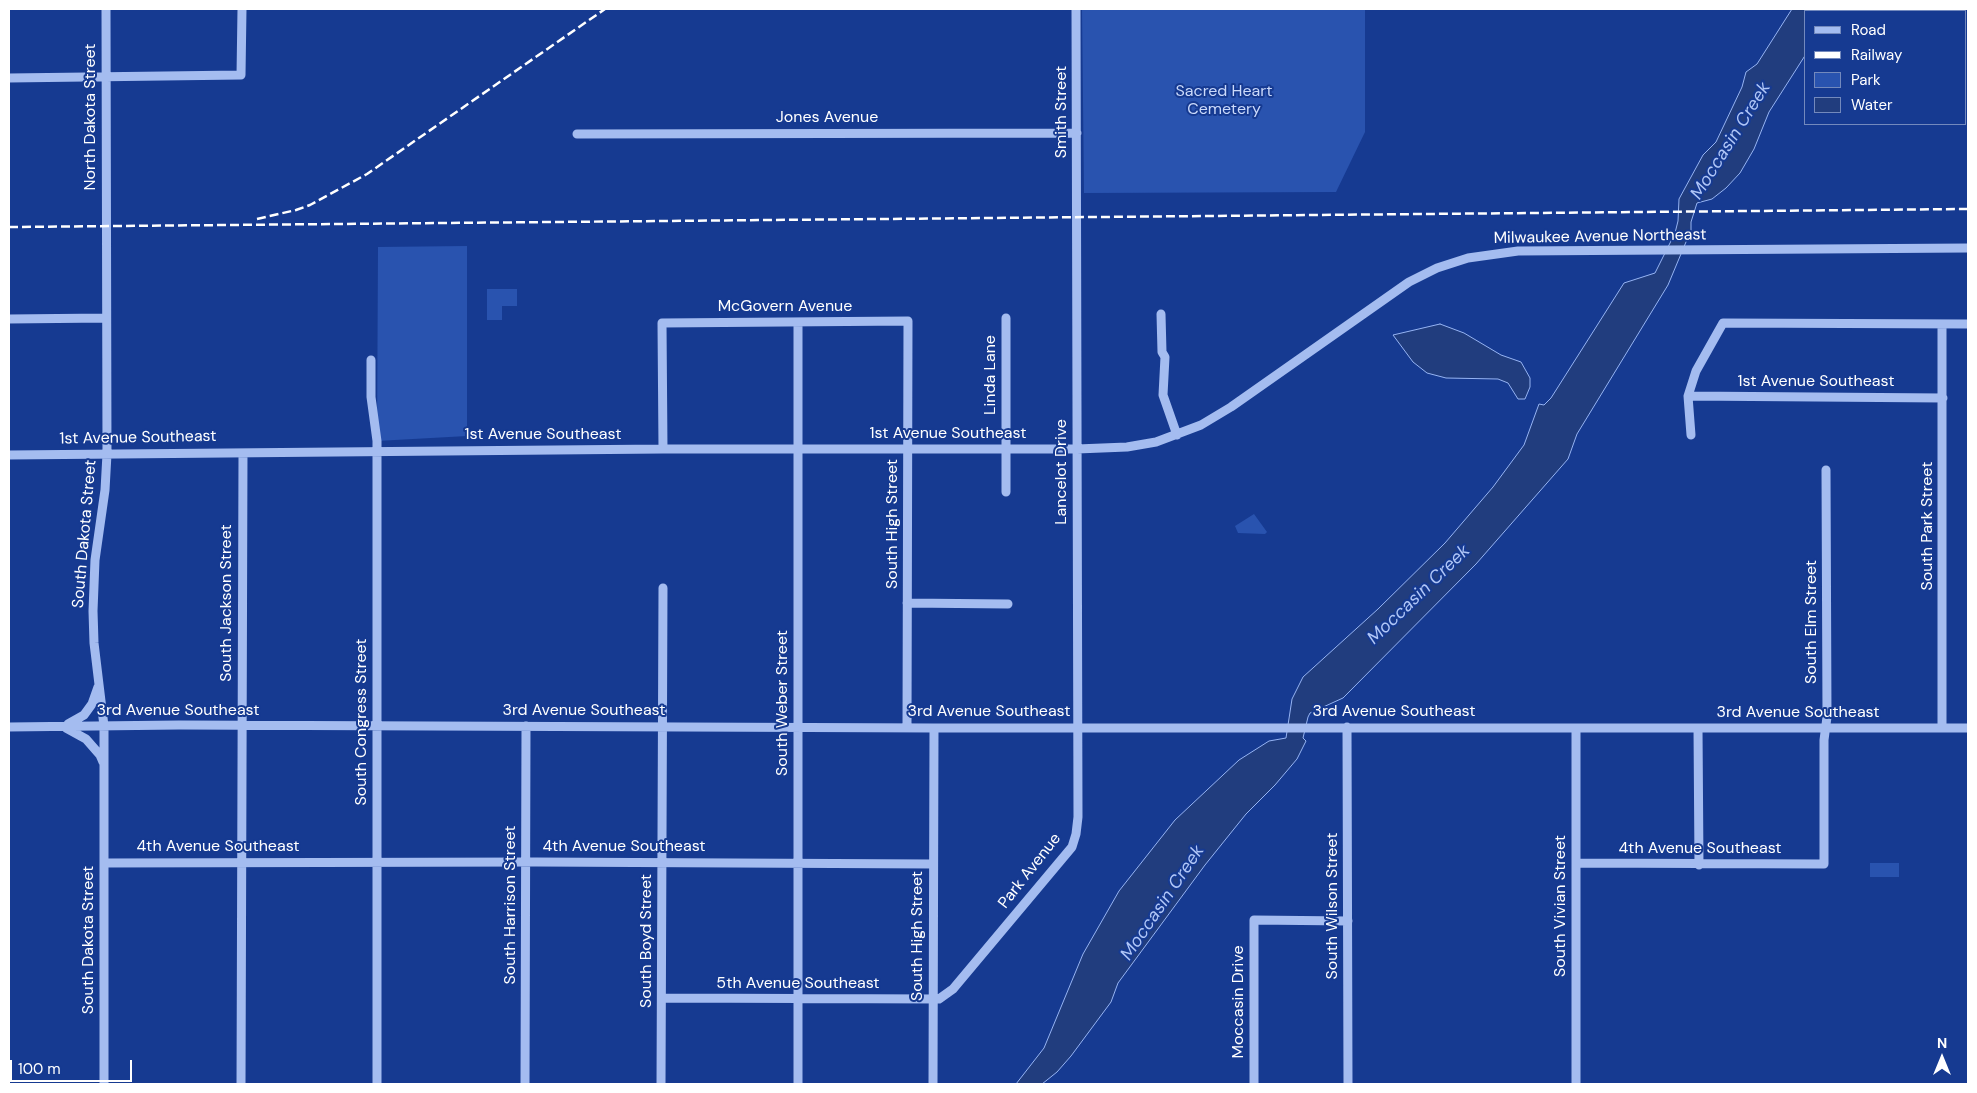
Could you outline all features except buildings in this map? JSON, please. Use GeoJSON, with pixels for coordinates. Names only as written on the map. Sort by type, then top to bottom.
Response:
{"type":"FeatureCollection","features":[{"type":"Feature","properties":{"kind":"street","name":"North Dakota Street"},"geometry":{"type":"LineString","coordinates":[[106,9],[106,226]]}},
{"type":"Feature","properties":{"kind":"street"},"geometry":{"type":"LineString","coordinates":[[9,78],[242,75],[242,9]]}},
{"type":"Feature","properties":{"kind":"street","name":"Smith Street"},"geometry":{"type":"LineString","coordinates":[[1076,9],[1077,216]]}},
{"type":"Feature","properties":{"kind":"street","name":"Jones Avenue"},"geometry":{"type":"LineString","coordinates":[[577,134],[1077,133]]}},
{"type":"Feature","properties":{"kind":"street","name":"Lancelot Drive"},"geometry":{"type":"LineString","coordinates":[[1077,216],[1078,728]]}},
{"type":"Feature","properties":{"kind":"street","name":"South Dakota Street"},"geometry":{"type":"LineString","coordinates":[[104,1084],[104,726],[94,643],[93,592],[95,560],[105,490],[107,454],[106,226]]}},
{"type":"Feature","properties":{"kind":"street","name":"Milwaukee Avenue Northeast"},"geometry":{"type":"LineString","coordinates":[[1077,449],[1142,445],[1177,435],[1201,425],[1231,407],[1392,293],[1437,268],[1468,258],[1518,251],[1968,248]]}},
{"type":"Feature","properties":{"kind":"street"},"geometry":{"type":"LineString","coordinates":[[1161,314],[1164,395],[1177,435]]}},
{"type":"Feature","properties":{"kind":"street"},"geometry":{"type":"LineString","coordinates":[[9,319],[106,318]]}},
{"type":"Feature","properties":{"kind":"street","name":"Linda Lane"},"geometry":{"type":"LineString","coordinates":[[1006,318],[1006,492]]}},
{"type":"Feature","properties":{"kind":"street","name":"McGovern Avenue"},"geometry":{"type":"LineString","coordinates":[[663,449],[662,323],[908,321]]}},
{"type":"Feature","properties":{"kind":"street","name":"South High Street"},"geometry":{"type":"LineString","coordinates":[[907,728],[908,321]]}},
{"type":"Feature","properties":{"kind":"street","name":"South Weber Street"},"geometry":{"type":"LineString","coordinates":[[798,322],[798,1084]]}},
{"type":"Feature","properties":{"kind":"street"},"geometry":{"type":"LineString","coordinates":[[1691,435],[1688,396],[1696,371],[1723,323],[1968,324]]}},
{"type":"Feature","properties":{"kind":"street","name":"South Park Street"},"geometry":{"type":"LineString","coordinates":[[1942,324],[1942,727]]}},
{"type":"Feature","properties":{"kind":"street","name":"South Congress Street"},"geometry":{"type":"LineString","coordinates":[[371,360],[371,396],[376,451],[377,1084]]}},
{"type":"Feature","properties":{"kind":"street","name":"1st Avenue Southeast"},"geometry":{"type":"LineString","coordinates":[[1688,396],[1943,398]]}},
{"type":"Feature","properties":{"kind":"street","name":"1st Avenue Southeast"},"geometry":{"type":"LineString","coordinates":[[9,455],[663,449],[1077,449]]}},
{"type":"Feature","properties":{"kind":"street","name":"South Jackson Street"},"geometry":{"type":"LineString","coordinates":[[241,1084],[243,453]]}},
{"type":"Feature","properties":{"kind":"street","name":"South Elm Street"},"geometry":{"type":"LineString","coordinates":[[1824,864],[1826,470]]}},
{"type":"Feature","properties":{"kind":"street","name":"South Boyd Street"},"geometry":{"type":"LineString","coordinates":[[661,1084],[663,588]]}},
{"type":"Feature","properties":{"kind":"street"},"geometry":{"type":"LineString","coordinates":[[907,604],[1008,604]]}},
{"type":"Feature","properties":{"kind":"street"},"geometry":{"type":"LineString","coordinates":[[61,726],[72,724],[84,715],[92,704],[99,679]]}},
{"type":"Feature","properties":{"kind":"street","name":"3rd Avenue Southeast"},"geometry":{"type":"LineString","coordinates":[[9,727],[377,725],[907,728],[1968,728]]}},
{"type":"Feature","properties":{"kind":"street"},"geometry":{"type":"LineString","coordinates":[[61,726],[86,739],[100,755],[104,763]]}},
{"type":"Feature","properties":{"kind":"street","name":"South Harrison Street"},"geometry":{"type":"LineString","coordinates":[[525,1084],[526,726]]}},
{"type":"Feature","properties":{"kind":"street","name":"South Wilson Street"},"geometry":{"type":"LineString","coordinates":[[1348,727],[1348,1084]]}},
{"type":"Feature","properties":{"kind":"street","name":"South High Street"},"geometry":{"type":"LineString","coordinates":[[933,1084],[934,728]]}},
{"type":"Feature","properties":{"kind":"street","name":"Park Avenue"},"geometry":{"type":"LineString","coordinates":[[933,1000],[946,995],[952,989],[1072,847],[1078,817],[1078,728]]}},
{"type":"Feature","properties":{"kind":"street","name":"South Vivian Street"},"geometry":{"type":"LineString","coordinates":[[1576,728],[1576,1084]]}},
{"type":"Feature","properties":{"kind":"street"},"geometry":{"type":"LineString","coordinates":[[1698,728],[1699,864]]}},
{"type":"Feature","properties":{"kind":"street","name":"4th Avenue Southeast"},"geometry":{"type":"LineString","coordinates":[[104,863],[662,862],[934,864]]}},
{"type":"Feature","properties":{"kind":"street","name":"4th Avenue Southeast"},"geometry":{"type":"LineString","coordinates":[[1576,863],[1824,864]]}},
{"type":"Feature","properties":{"kind":"street","name":"Moccasin Drive"},"geometry":{"type":"LineString","coordinates":[[1254,1084],[1254,920],[1348,921]]}},
{"type":"Feature","properties":{"kind":"street","name":"5th Avenue Southeast"},"geometry":{"type":"LineString","coordinates":[[662,998],[933,1000]]}},
{"type":"Feature","properties":{"kind":"green space","name":"Sacred Heart Cemetery"},"geometry":{"type":"Polygon","coordinates":[[[1082,9],[1365,9],[1365,132],[1336,192],[1084,193],[1082,9]]]}},
{"type":"Feature","properties":{"kind":"green space"},"geometry":{"type":"Polygon","coordinates":[[[467,246],[467,436],[377,441],[378,247],[467,246]]]}},
{"type":"Feature","properties":{"kind":"green space"},"geometry":{"type":"Polygon","coordinates":[[[487,289],[517,289],[517,306],[502,306],[502,320],[487,320],[487,289]]]}},
{"type":"Feature","properties":{"kind":"green space"},"geometry":{"type":"Polygon","coordinates":[[[1254,514],[1267,532],[1265,534],[1238,533],[1235,526],[1254,514]]]}},
{"type":"Feature","properties":{"kind":"green space"},"geometry":{"type":"Polygon","coordinates":[[[1870,863],[1899,863],[1899,877],[1870,877],[1870,863]]]}},
{"type":"Feature","properties":{"kind":"water","name":"Moccasin Creek"},"geometry":{"type":"Polygon","coordinates":[[[1792,9],[1831,9],[1804,10],[1804,57],[1769,112],[1754,149],[1740,173],[1712,199],[1697,203],[1691,222],[1691,230],[1668,285],[1577,434],[1568,459],[1476,564],[1343,698],[1310,713],[1303,738],[1306,741],[1297,759],[1275,785],[1246,814],[1205,865],[1118,983],[1111,1002],[1071,1056],[1057,1072],[1042,1084],[1016,1084],[1044,1048],[1083,954],[1119,891],[1175,820],[1239,760],[1269,741],[1286,738],[1292,699],[1303,677],[1378,609],[1445,543],[1493,487],[1524,445],[1539,404],[1544,405],[1551,398],[1624,283],[1655,273],[1675,233],[1678,221],[1679,199],[1703,155],[1716,142],[1742,87],[1746,72],[1757,64],[1792,9]]]}},
{"type":"Feature","properties":{"kind":"water"},"geometry":{"type":"Polygon","coordinates":[[[1440,324],[1464,333],[1501,355],[1521,362],[1530,378],[1530,387],[1525,399],[1518,399],[1508,383],[1498,379],[1446,378],[1427,373],[1413,362],[1393,335],[1440,324]]]}},
{"type":"Feature","properties":{"kind":"railway"},"geometry":{"type":"LineString","coordinates":[[257,219],[310,205],[367,174],[605,9]]}},
{"type":"Feature","properties":{"kind":"railway"},"geometry":{"type":"LineString","coordinates":[[9,227],[1968,209]]}}]}
